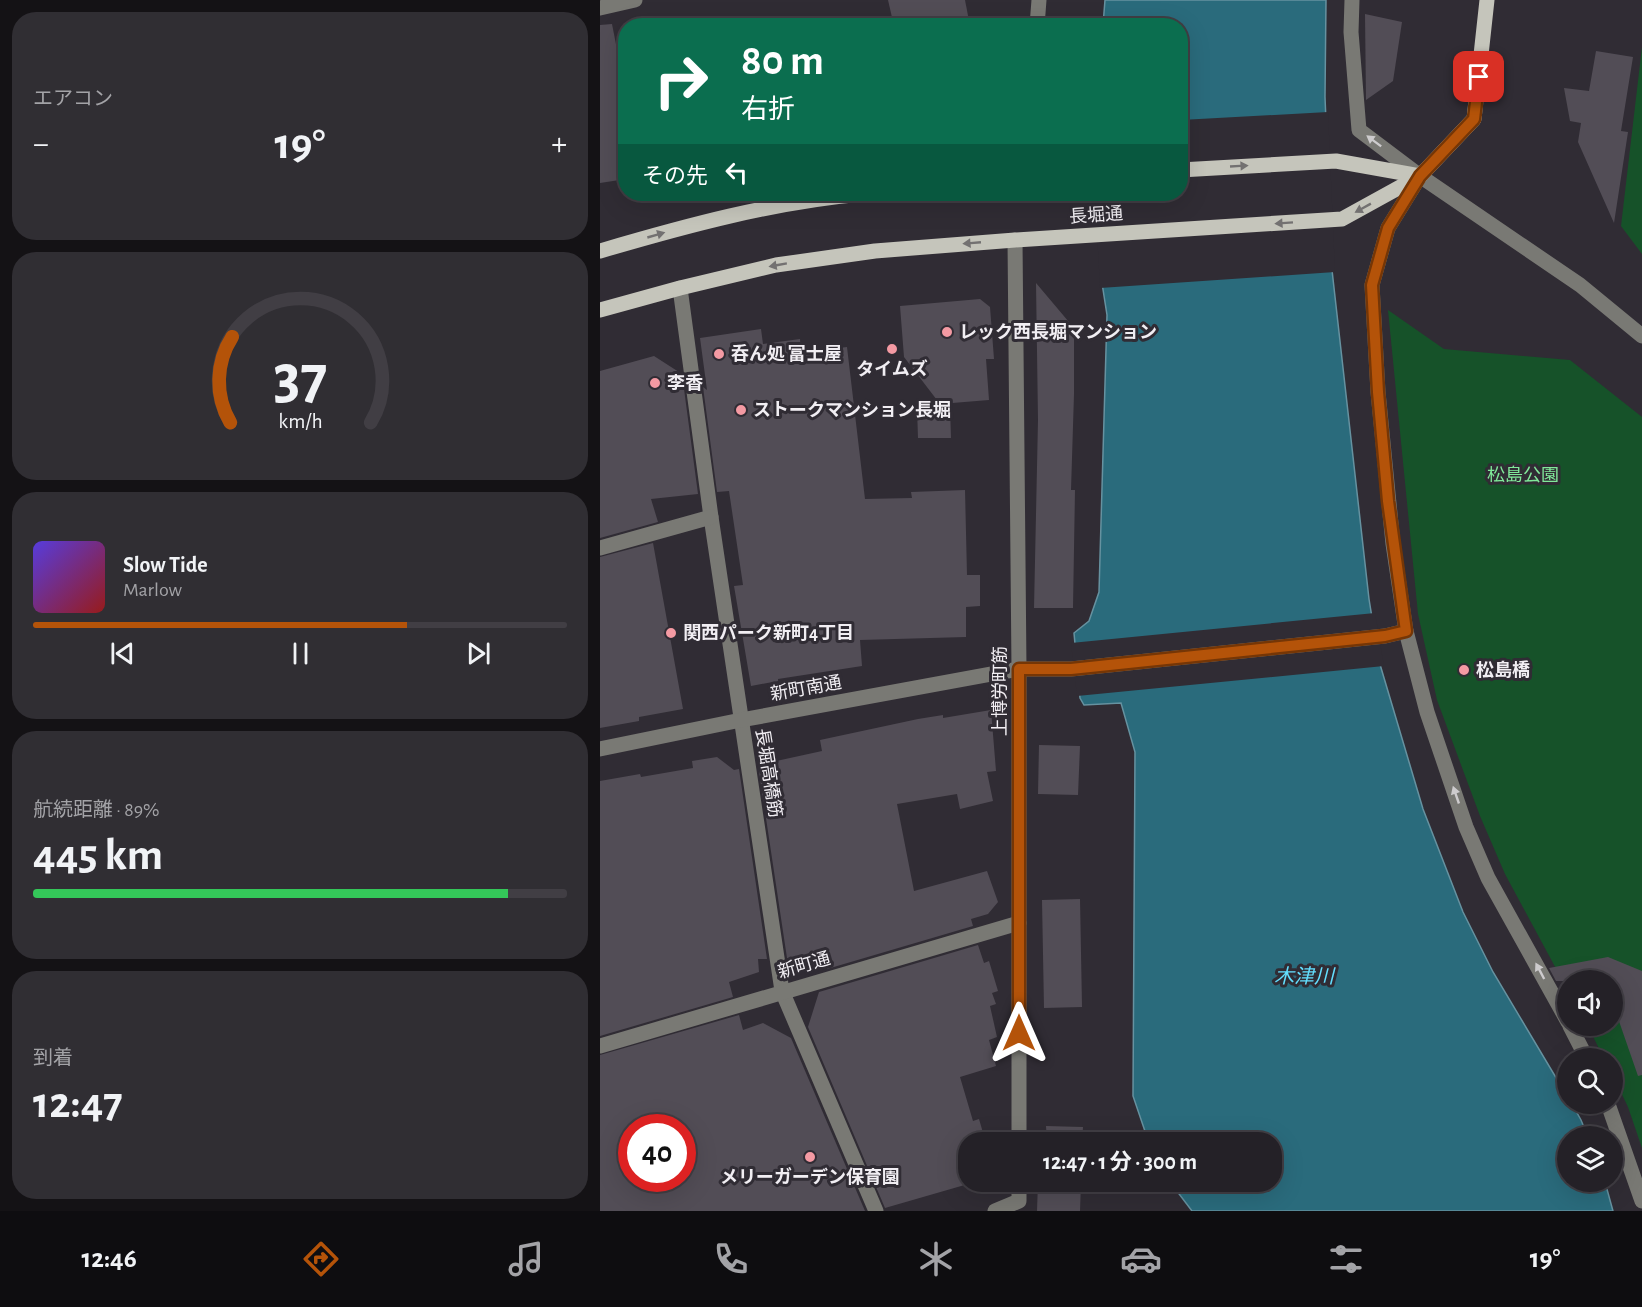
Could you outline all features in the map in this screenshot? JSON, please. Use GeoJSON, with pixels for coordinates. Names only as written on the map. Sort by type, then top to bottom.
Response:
{"type":"FeatureCollection","features":[{"type":"Feature","properties":{"kind":"main road","name":"長堀通"},"geometry":{"type":"LineString","coordinates":[[600,310],[680,288],[776,266],[875,251],[1342,219],[1420,176],[1474,119],[1487,0]]}},
{"type":"Feature","properties":{"kind":"main road"},"geometry":{"type":"LineString","coordinates":[[1188,170],[1336,161],[1420,176]]}},
{"type":"Feature","properties":{"kind":"main road"},"geometry":{"type":"LineString","coordinates":[[600,251],[675,230],[772,208],[817,201]]}},
{"type":"Feature","properties":{"kind":"street"},"geometry":{"type":"LineString","coordinates":[[600,8],[635,0]]}},
{"type":"Feature","properties":{"kind":"street"},"geometry":{"type":"LineString","coordinates":[[1038,18],[1039,0]]}},
{"type":"Feature","properties":{"kind":"street"},"geometry":{"type":"LineString","coordinates":[[1352,0],[1359,129],[1420,176],[1580,285],[1642,336]]}},
{"type":"Feature","properties":{"kind":"street"},"geometry":{"type":"LineString","coordinates":[[1420,176],[1388,228],[1372,285],[1378,392],[1391,532],[1406,631],[1427,712],[1466,827],[1488,878],[1557,1002]]}},
{"type":"Feature","properties":{"kind":"street","name":"上博労町筋"},"geometry":{"type":"LineString","coordinates":[[1015,240],[1019,669],[1019,1132]]}},
{"type":"Feature","properties":{"kind":"street","name":"長堀高橋筋"},"geometry":{"type":"LineString","coordinates":[[680,288],[711,517],[782,992],[876,1211]]}},
{"type":"Feature","properties":{"kind":"street"},"geometry":{"type":"LineString","coordinates":[[600,548],[711,517]]}},
{"type":"Feature","properties":{"kind":"street","name":"新町南通"},"geometry":{"type":"LineString","coordinates":[[600,749],[741,720],[1019,669],[1071,669],[1385,636],[1406,631]]}},
{"type":"Feature","properties":{"kind":"street","name":"新町通"},"geometry":{"type":"LineString","coordinates":[[600,1046],[1019,923]]}},
{"type":"Feature","properties":{"kind":"street"},"geometry":{"type":"LineString","coordinates":[[1612,1114],[1642,1201]]}},
{"type":"Feature","properties":{"kind":"street"},"geometry":{"type":"LineString","coordinates":[[995,1211],[1019,1201],[1019,1192]]}},
{"type":"Feature","properties":{"kind":"green space"},"geometry":{"type":"Polygon","coordinates":[[[1642,47],[1642,254],[1621,226],[1642,47]]]}},
{"type":"Feature","properties":{"kind":"green space","name":"松島公園"},"geometry":{"type":"Polygon","coordinates":[[[1388,310],[1444,349],[1570,360],[1642,417],[1642,1148],[1623,1097],[1623,1048],[1599,1048],[1593,1036],[1623,1036],[1623,970],[1557,970],[1505,874],[1480,816],[1437,700],[1418,614],[1388,310]]]}},
{"type":"Feature","properties":{"kind":"water","name":"木津川"},"geometry":{"type":"Polygon","coordinates":[[[1105,0],[1326,0],[1325,97],[1332,270],[1369,599],[1379,661],[1423,809],[1463,912],[1493,972],[1557,1079],[1557,1114],[1578,1114],[1583,1126],[1557,1126],[1557,1192],[1608,1192],[1613,1211],[1192,1211],[1178,1192],[1282,1192],[1282,1132],[1145,1132],[1133,1096],[1135,752],[1121,703],[1084,705],[1080,698],[1074,633],[1089,621],[1099,592],[1107,315],[1102,283],[1174,201],[1188,201],[1188,18],[1104,18],[1105,0]]]}},
{"type":"Feature","properties":{"kind":"pier"},"geometry":{"type":"Polygon","coordinates":[[[1328,112],[1335,272],[1100,288],[1095,201],[1188,201],[1188,120],[1328,112]]]}},
{"type":"Feature","properties":{"kind":"pier"},"geometry":{"type":"Polygon","coordinates":[[[1375,613],[1384,666],[1077,696],[1071,643],[1375,613]]]}},
{"type":"Feature","properties":{"kind":"building"},"geometry":{"type":"Polygon","coordinates":[[[888,0],[965,0],[968,18],[892,18],[888,0]]]}},
{"type":"Feature","properties":{"kind":"building"},"geometry":{"type":"Polygon","coordinates":[[[1365,14],[1402,22],[1393,81],[1366,100],[1365,14]]]}},
{"type":"Feature","properties":{"kind":"building"},"geometry":{"type":"Polygon","coordinates":[[[612,24],[618,54],[618,180],[600,183],[600,25],[612,24]]]}},
{"type":"Feature","properties":{"kind":"building"},"geometry":{"type":"Polygon","coordinates":[[[1596,51],[1633,57],[1621,131],[1628,132],[1614,223],[1578,142],[1581,123],[1570,121],[1564,88],[1589,91],[1596,51]]]}},
{"type":"Feature","properties":{"kind":"building"},"geometry":{"type":"Polygon","coordinates":[[[1036,283],[1074,328],[1071,490],[1075,490],[1073,608],[1034,608],[1038,420],[1036,283]]]}},
{"type":"Feature","properties":{"kind":"building","name":"レック西長堀マンション"},"geometry":{"type":"Polygon","coordinates":[[[980,299],[990,307],[994,359],[986,359],[989,400],[940,404],[904,357],[900,306],[980,299]]]}},
{"type":"Feature","properties":{"kind":"building"},"geometry":{"type":"Polygon","coordinates":[[[761,329],[763,344],[800,339],[801,353],[847,347],[865,499],[912,498],[911,492],[965,490],[967,575],[980,575],[980,606],[966,607],[966,637],[860,640],[862,666],[778,679],[778,681],[751,686],[734,586],[743,585],[729,491],[717,492],[703,387],[707,390],[700,338],[761,329]]]}},
{"type":"Feature","properties":{"kind":"building"},"geometry":{"type":"Polygon","coordinates":[[[654,356],[682,374],[698,494],[651,499],[658,522],[600,538],[600,371],[654,356]]]}},
{"type":"Feature","properties":{"kind":"building"},"geometry":{"type":"Polygon","coordinates":[[[950,407],[951,438],[918,438],[917,408],[950,407]]]}},
{"type":"Feature","properties":{"kind":"building"},"geometry":{"type":"Polygon","coordinates":[[[653,543],[683,709],[639,717],[639,721],[600,728],[600,557],[653,543]]]}},
{"type":"Feature","properties":{"kind":"building"},"geometry":{"type":"Polygon","coordinates":[[[991,710],[996,771],[987,772],[993,801],[960,809],[957,794],[897,804],[914,891],[987,871],[998,902],[988,914],[971,919],[973,926],[827,969],[829,961],[806,968],[804,958],[787,958],[758,765],[822,751],[820,740],[918,719],[943,715],[943,718],[991,710]]]}},
{"type":"Feature","properties":{"kind":"building"},"geometry":{"type":"Polygon","coordinates":[[[1039,745],[1080,746],[1078,795],[1038,794],[1039,745]]]}},
{"type":"Feature","properties":{"kind":"building"},"geometry":{"type":"Polygon","coordinates":[[[717,757],[734,770],[739,769],[767,959],[758,959],[759,972],[729,982],[733,997],[600,1036],[600,781],[693,768],[692,761],[717,757]]]}},
{"type":"Feature","properties":{"kind":"building"},"geometry":{"type":"Polygon","coordinates":[[[1080,899],[1082,1007],[1044,1008],[1042,900],[1080,899]]]}},
{"type":"Feature","properties":{"kind":"building"},"geometry":{"type":"Polygon","coordinates":[[[978,945],[984,963],[989,961],[998,991],[992,993],[996,1004],[990,1006],[997,1037],[989,1040],[996,1066],[960,1077],[973,1121],[979,1119],[983,1132],[958,1132],[958,1187],[885,1208],[808,1027],[819,992],[978,945]]]}},
{"type":"Feature","properties":{"kind":"building"},"geometry":{"type":"Polygon","coordinates":[[[1608,957],[1642,971],[1642,1075],[1638,1076],[1623,1033],[1623,970],[1557,970],[1556,981],[1549,968],[1608,957]]]}},
{"type":"Feature","properties":{"kind":"building"},"geometry":{"type":"Polygon","coordinates":[[[739,1015],[743,1030],[763,1023],[791,1038],[865,1211],[600,1211],[600,1055],[739,1015]]]}},
{"type":"Feature","properties":{"kind":"building"},"geometry":{"type":"Polygon","coordinates":[[[1046,1126],[1083,1127],[1083,1132],[1046,1132],[1046,1126]]]}},
{"type":"Feature","properties":{"kind":"building"},"geometry":{"type":"Polygon","coordinates":[[[1038,1192],[1081,1192],[1080,1211],[1037,1211],[1038,1192]]]}},
{"type":"Feature","properties":{"kind":"place","name":"レック西長堀マンション"},"geometry":{"type":"Point","coordinates":[947,332]}},
{"type":"Feature","properties":{"kind":"place","name":"タイムズ"},"geometry":{"type":"Point","coordinates":[892,349]}},
{"type":"Feature","properties":{"kind":"place","name":"呑ん処 富士屋"},"geometry":{"type":"Point","coordinates":[719,354]}},
{"type":"Feature","properties":{"kind":"place","name":"李香"},"geometry":{"type":"Point","coordinates":[655,383]}},
{"type":"Feature","properties":{"kind":"place","name":"ストークマンション長堀"},"geometry":{"type":"Point","coordinates":[741,410]}},
{"type":"Feature","properties":{"kind":"place","name":"関西パーク新町4丁目"},"geometry":{"type":"Point","coordinates":[671,633]}},
{"type":"Feature","properties":{"kind":"place","name":"松島橋"},"geometry":{"type":"Point","coordinates":[1464,670]}},
{"type":"Feature","properties":{"kind":"place","name":"メリーガーデン保育園"},"geometry":{"type":"Point","coordinates":[810,1157]}},
{"type":"Feature","properties":{"kind":"route"},"geometry":{"type":"LineString","coordinates":[[1019,1033],[1019,669],[1071,669],[1385,636],[1406,631],[1388,501],[1378,392],[1372,285],[1388,228],[1420,176],[1474,119],[1479,77]]}}]}
